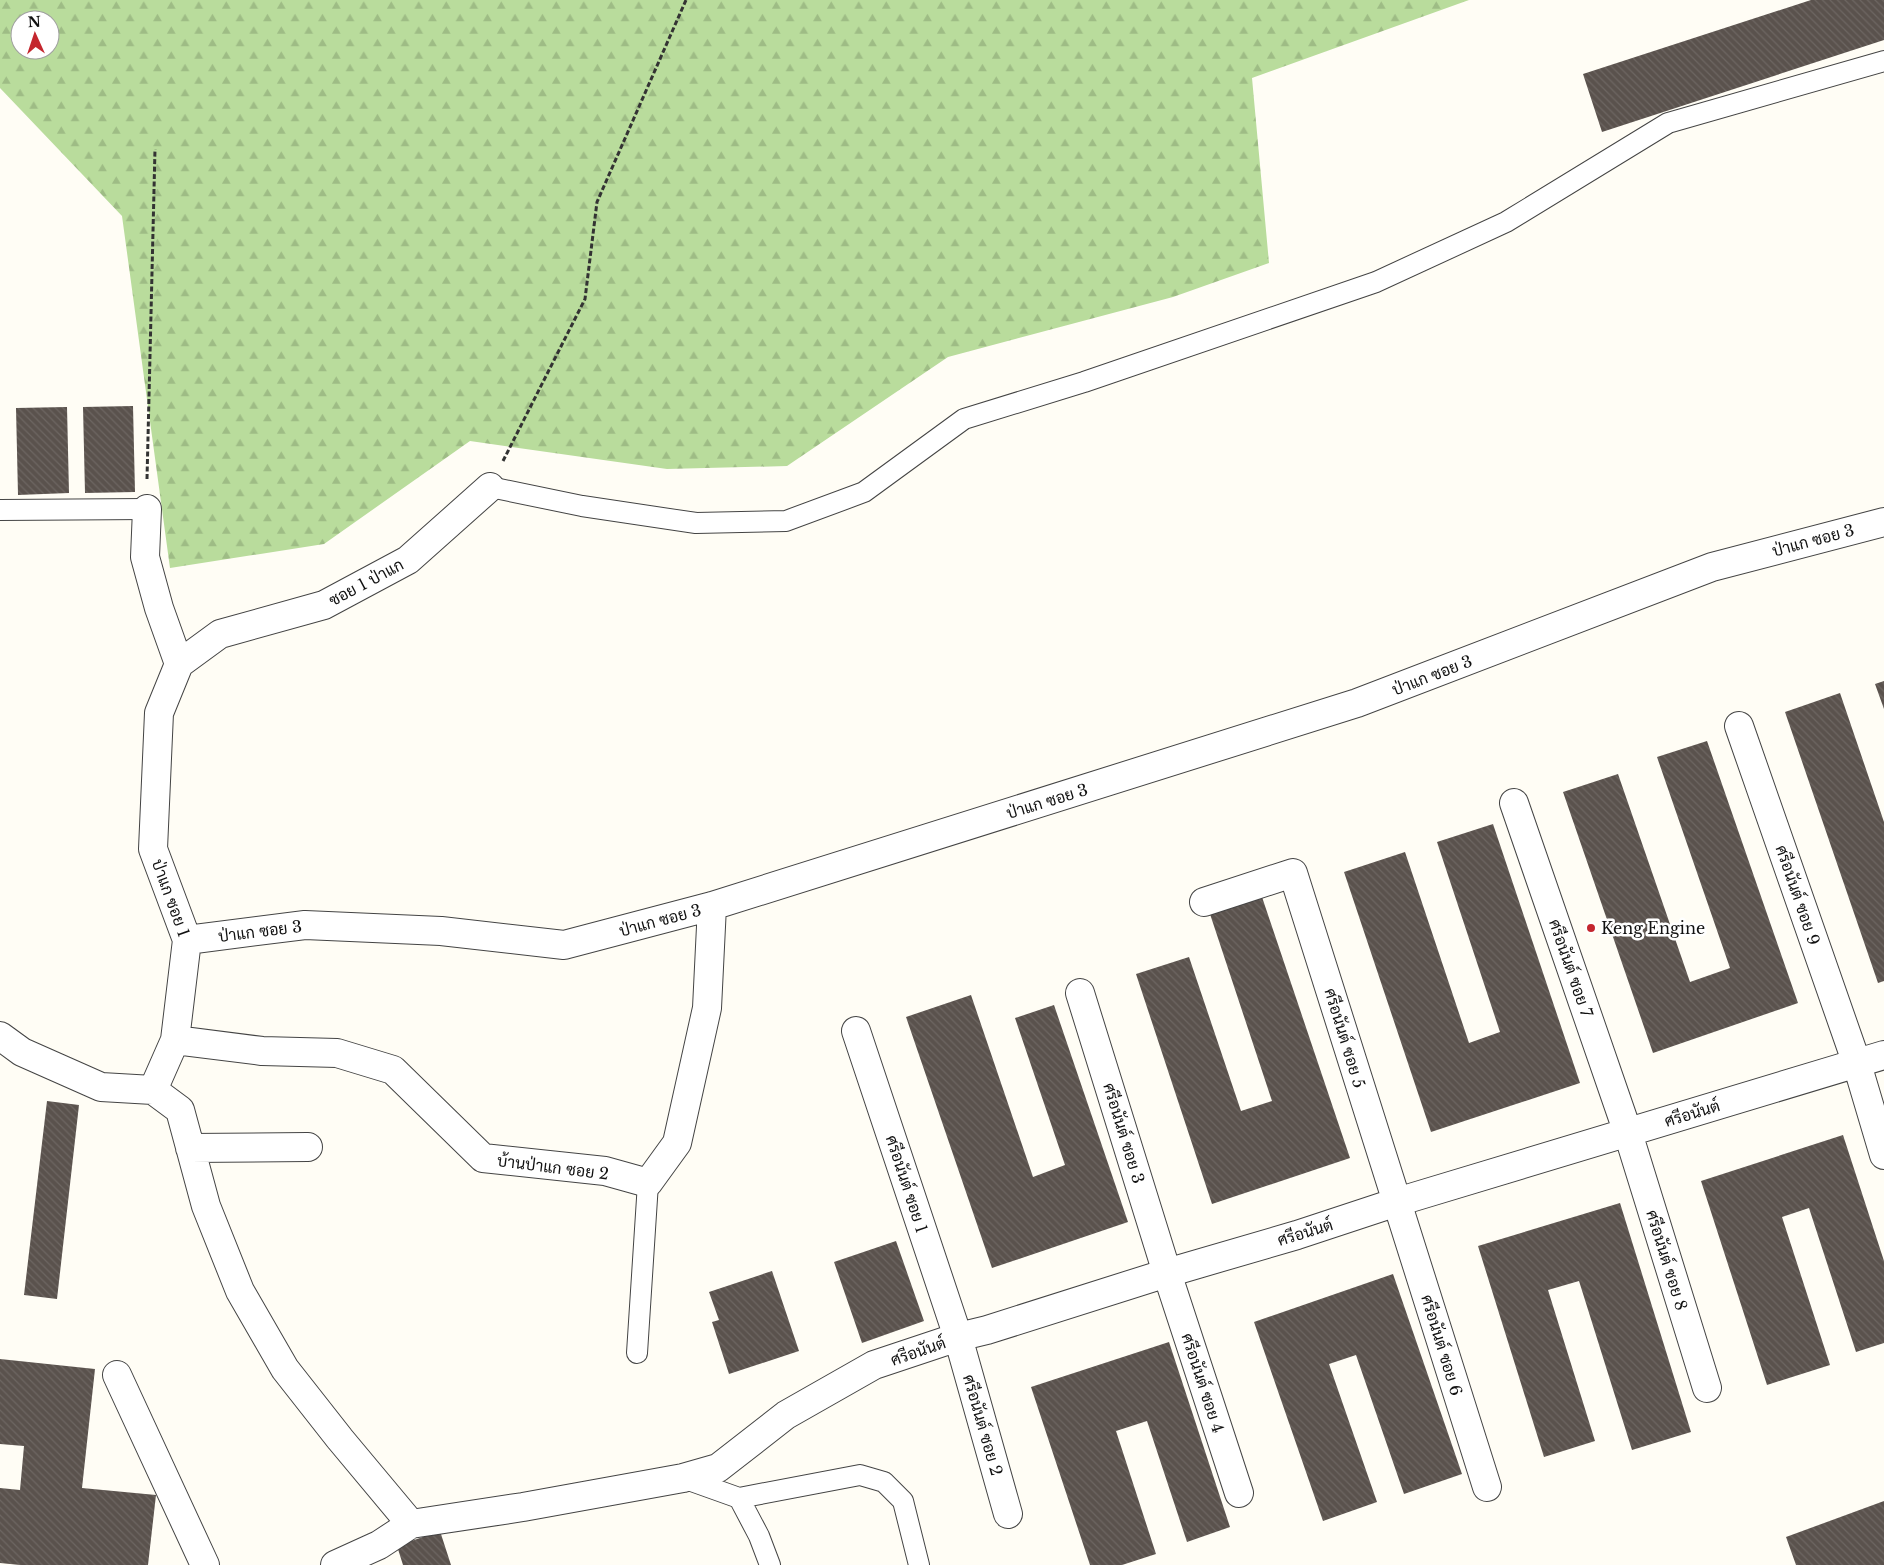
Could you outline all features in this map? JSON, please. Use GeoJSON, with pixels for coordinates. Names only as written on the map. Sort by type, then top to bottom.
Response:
{"type":"FeatureCollection","features":[{"type":"Feature","properties":{"kind":"street","name":"ซอย 1 ป่าแก"},"geometry":{"type":"LineString","coordinates":[[179,664],[220,634],[324,605],[408,560],[490,488]]}},
{"type":"Feature","properties":{"kind":"street"},"geometry":{"type":"LineString","coordinates":[[147,509],[145,557],[159,608],[179,664]]}},
{"type":"Feature","properties":{"kind":"street","name":"ป่าแก ซอย 3"},"geometry":{"type":"LineString","coordinates":[[187,940],[304,925],[441,931],[564,945],[712,906],[1357,703],[1712,568],[1884,522]]}},
{"type":"Feature","properties":{"kind":"street","name":"ป่าแก ซอย 1"},"geometry":{"type":"LineString","coordinates":[[153,1090],[176,1040],[187,940],[153,849],[159,713],[179,664]]}},
{"type":"Feature","properties":{"kind":"street","name":"ศรีอนันต์ ซอย 9"},"geometry":{"type":"LineString","coordinates":[[1739,726],[1857,1064],[1884,1155]]}},
{"type":"Feature","properties":{"kind":"street","name":"ศรีอนันต์ ซอย 7"},"geometry":{"type":"LineString","coordinates":[[1514,803],[1628,1133]]}},
{"type":"Feature","properties":{"kind":"street","name":"ศรีอนันต์ ซอย 5"},"geometry":{"type":"LineString","coordinates":[[1204,902],[1293,873],[1397,1202]]}},
{"type":"Feature","properties":{"kind":"street"},"geometry":{"type":"LineString","coordinates":[[648,1183],[677,1143],[707,1008],[712,906]]}},
{"type":"Feature","properties":{"kind":"street","name":"ศรีอนันต์ ซอย 3"},"geometry":{"type":"LineString","coordinates":[[1080,993],[1167,1272]]}},
{"type":"Feature","properties":{"kind":"street","name":"ศรีอนันต์ ซอย 1"},"geometry":{"type":"LineString","coordinates":[[856,1031],[958,1337]]}},
{"type":"Feature","properties":{"kind":"street"},"geometry":{"type":"LineString","coordinates":[[0,1036],[22,1052],[102,1087],[153,1090],[180,1110],[206,1206],[240,1291],[285,1369],[411,1524],[379,1545],[335,1565]]}},
{"type":"Feature","properties":{"kind":"street","name":"บ้านป่าแก ซอย 2"},"geometry":{"type":"LineString","coordinates":[[176,1040],[262,1051],[337,1053],[393,1070],[484,1158],[605,1171],[648,1183]]}},
{"type":"Feature","properties":{"kind":"street","name":"ศรีอนันต์"},"geometry":{"type":"LineString","coordinates":[[411,1524],[523,1507],[683,1478],[718,1468],[786,1415],[874,1366],[958,1337],[987,1330],[1167,1272],[1297,1235],[1397,1202],[1884,1055]]}},
{"type":"Feature","properties":{"kind":"street","name":"ศรีอนันต์ ซอย 8"},"geometry":{"type":"LineString","coordinates":[[1628,1133],[1707,1388]]}},
{"type":"Feature","properties":{"kind":"street"},"geometry":{"type":"LineString","coordinates":[[190,1148],[308,1148]]}},
{"type":"Feature","properties":{"kind":"street","name":"ศรีอนันต์ ซอย 6"},"geometry":{"type":"LineString","coordinates":[[1397,1202],[1487,1487]]}},
{"type":"Feature","properties":{"kind":"street","name":"ศรีอนันต์ ซอย 4"},"geometry":{"type":"LineString","coordinates":[[1167,1272],[1239,1493]]}},
{"type":"Feature","properties":{"kind":"street","name":"ศรีอนันต์ ซอย 2"},"geometry":{"type":"LineString","coordinates":[[958,1337],[1008,1514]]}},
{"type":"Feature","properties":{"kind":"street"},"geometry":{"type":"LineString","coordinates":[[116,1375],[205,1565]]}},
{"type":"Feature","properties":{"kind":"lane"},"geometry":{"type":"LineString","coordinates":[[490,488],[582,506],[696,523],[786,521],[864,492],[964,419],[1084,382],[1376,282],[1506,222],[1668,123],[1884,61]]}},
{"type":"Feature","properties":{"kind":"lane"},"geometry":{"type":"LineString","coordinates":[[0,510],[147,509]]}},
{"type":"Feature","properties":{"kind":"lane"},"geometry":{"type":"LineString","coordinates":[[637,1354],[648,1183]]}},
{"type":"Feature","properties":{"kind":"lane"},"geometry":{"type":"LineString","coordinates":[[683,1478],[739,1498],[860,1475],[884,1482],[904,1501],[919,1565]]}},
{"type":"Feature","properties":{"kind":"lane"},"geometry":{"type":"LineString","coordinates":[[739,1498],[759,1536],[770,1565]]}},
{"type":"Feature","properties":{"kind":"path"},"geometry":{"type":"LineString","coordinates":[[490,488],[584,299],[597,202],[686,0]]}},
{"type":"Feature","properties":{"kind":"path"},"geometry":{"type":"LineString","coordinates":[[147,509],[155,149]]}},
{"type":"Feature","properties":{"kind":"green space"},"geometry":{"type":"Polygon","coordinates":[[[0,0],[1469,0],[1252,78],[1269,263],[1173,297],[948,357],[787,466],[667,469],[470,441],[324,544],[170,568],[122,216],[0,88],[0,0]]]}},
{"type":"Feature","properties":{"kind":"building"},"geometry":{"type":"Polygon","coordinates":[[[1811,0],[1884,0],[1884,40],[1602,132],[1583,74],[1811,0]]]}},
{"type":"Feature","properties":{"kind":"building"},"geometry":{"type":"Polygon","coordinates":[[[133,406],[135,492],[85,493],[83,407],[133,406]]]}},
{"type":"Feature","properties":{"kind":"building"},"geometry":{"type":"Polygon","coordinates":[[[67,407],[69,493],[18,495],[16,408],[67,407]]]}},
{"type":"Feature","properties":{"kind":"building"},"geometry":{"type":"Polygon","coordinates":[[[1884,681],[1884,709],[1875,684],[1884,681]]]}},
{"type":"Feature","properties":{"kind":"building"},"geometry":{"type":"Polygon","coordinates":[[[1840,693],[1884,822],[1884,981],[1878,983],[1785,712],[1840,693]]]}},
{"type":"Feature","properties":{"kind":"building"},"geometry":{"type":"Polygon","coordinates":[[[1707,741],[1798,1003],[1653,1053],[1563,792],[1618,774],[1690,982],[1730,968],[1657,757],[1707,741]]]}},
{"type":"Feature","properties":{"kind":"building"},"geometry":{"type":"Polygon","coordinates":[[[1493,824],[1580,1083],[1431,1132],[1344,872],[1405,852],[1469,1043],[1500,1032],[1437,842],[1493,824]]]}},
{"type":"Feature","properties":{"kind":"building"},"geometry":{"type":"Polygon","coordinates":[[[1262,897],[1350,1158],[1212,1204],[1136,974],[1189,957],[1241,1111],[1272,1101],[1210,914],[1262,897]]]}},
{"type":"Feature","properties":{"kind":"building"},"geometry":{"type":"Polygon","coordinates":[[[971,995],[1033,1177],[1065,1165],[1015,1018],[1054,1005],[1128,1222],[992,1268],[906,1017],[971,995]]]}},
{"type":"Feature","properties":{"kind":"building"},"geometry":{"type":"Polygon","coordinates":[[[47,1101],[79,1105],[57,1299],[24,1295],[47,1101]]]}},
{"type":"Feature","properties":{"kind":"building"},"geometry":{"type":"Polygon","coordinates":[[[1843,1135],[1884,1261],[1884,1343],[1856,1352],[1809,1208],[1782,1217],[1830,1365],[1767,1385],[1701,1181],[1843,1135]]]}},
{"type":"Feature","properties":{"kind":"building"},"geometry":{"type":"Polygon","coordinates":[[[1620,1203],[1691,1432],[1632,1450],[1579,1281],[1548,1290],[1595,1441],[1544,1457],[1478,1246],[1620,1203]]]}},
{"type":"Feature","properties":{"kind":"building"},"geometry":{"type":"Polygon","coordinates":[[[896,1241],[924,1321],[862,1343],[834,1262],[896,1241]]]}},
{"type":"Feature","properties":{"kind":"building"},"geometry":{"type":"Polygon","coordinates":[[[772,1271],[799,1351],[729,1374],[712,1322],[719,1320],[709,1292],[772,1271]]]}},
{"type":"Feature","properties":{"kind":"building"},"geometry":{"type":"Polygon","coordinates":[[[1393,1274],[1462,1474],[1404,1494],[1356,1355],[1329,1364],[1377,1502],[1323,1521],[1254,1322],[1393,1274]]]}},
{"type":"Feature","properties":{"kind":"building"},"geometry":{"type":"Polygon","coordinates":[[[1169,1342],[1230,1527],[1187,1542],[1147,1421],[1116,1431],[1156,1554],[1122,1565],[1090,1565],[1031,1387],[1169,1342]]]}},
{"type":"Feature","properties":{"kind":"building"},"geometry":{"type":"Polygon","coordinates":[[[0,1359],[95,1369],[82,1488],[156,1495],[148,1565],[20,1565],[0,1563],[0,1488],[20,1490],[24,1446],[0,1444],[0,1359]]]}},
{"type":"Feature","properties":{"kind":"building"},"geometry":{"type":"Polygon","coordinates":[[[1884,1501],[1884,1565],[1796,1565],[1786,1537],[1884,1501]]]}},
{"type":"Feature","properties":{"kind":"building"},"geometry":{"type":"Polygon","coordinates":[[[440,1531],[451,1565],[403,1565],[397,1546],[440,1531]]]}},
{"type":"Feature","properties":{"kind":"place","name":"Keng Engine"},"geometry":{"type":"Point","coordinates":[1591,928]}}]}
